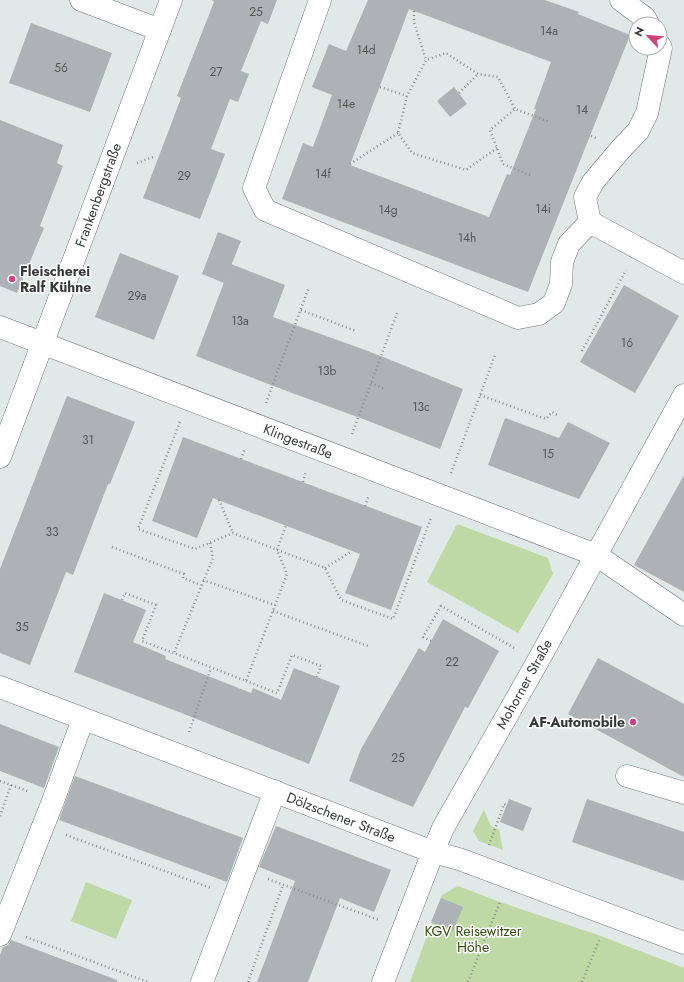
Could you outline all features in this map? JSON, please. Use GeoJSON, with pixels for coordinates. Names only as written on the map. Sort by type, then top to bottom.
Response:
{"type":"FeatureCollection","features":[{"type":"Feature","properties":{"kind":"street"},"geometry":{"type":"LineString","coordinates":[[81,0],[160,30]]}},
{"type":"Feature","properties":{"kind":"street","name":"Frankenbergstraße"},"geometry":{"type":"LineString","coordinates":[[0,457],[171,0]]}},
{"type":"Feature","properties":{"kind":"street"},"geometry":{"type":"LineString","coordinates":[[320,0],[254,188],[265,210],[518,318],[539,314],[554,303],[561,284],[562,262],[569,244],[590,222]]}},
{"type":"Feature","properties":{"kind":"street"},"geometry":{"type":"LineString","coordinates":[[621,0],[642,16]]}},
{"type":"Feature","properties":{"kind":"street"},"geometry":{"type":"LineString","coordinates":[[590,222],[586,197],[593,182],[638,131],[647,112],[659,56]]}},
{"type":"Feature","properties":{"kind":"street"},"geometry":{"type":"LineString","coordinates":[[590,222],[684,273]]}},
{"type":"Feature","properties":{"kind":"street","name":"Klingestraße"},"geometry":{"type":"LineString","coordinates":[[0,327],[596,555],[684,615]]}},
{"type":"Feature","properties":{"kind":"street","name":"Mohorner Straße"},"geometry":{"type":"LineString","coordinates":[[383,982],[443,828],[538,661],[684,395]]}},
{"type":"Feature","properties":{"kind":"street","name":"Dölzschener Straße"},"geometry":{"type":"LineString","coordinates":[[0,687],[433,852],[459,859],[684,943]]}},
{"type":"Feature","properties":{"kind":"street"},"geometry":{"type":"LineString","coordinates":[[1,932],[83,718]]}},
{"type":"Feature","properties":{"kind":"street"},"geometry":{"type":"LineString","coordinates":[[627,776],[684,793]]}},
{"type":"Feature","properties":{"kind":"street"},"geometry":{"type":"LineString","coordinates":[[202,982],[275,791]]}},
{"type":"Feature","properties":{"kind":"path"},"geometry":{"type":"LineString","coordinates":[[414,11],[414,22],[426,60]]}},
{"type":"Feature","properties":{"kind":"path"},"geometry":{"type":"LineString","coordinates":[[350,164],[398,132],[407,96],[426,60],[446,52],[478,74],[498,77],[515,108],[550,122]]}},
{"type":"Feature","properties":{"kind":"path"},"geometry":{"type":"LineString","coordinates":[[459,94],[478,74]]}},
{"type":"Feature","properties":{"kind":"path"},"geometry":{"type":"LineString","coordinates":[[380,87],[407,96]]}},
{"type":"Feature","properties":{"kind":"path"},"geometry":{"type":"LineString","coordinates":[[515,108],[490,130],[502,164],[530,175]]}},
{"type":"Feature","properties":{"kind":"path"},"geometry":{"type":"LineString","coordinates":[[398,132],[412,153],[466,170],[497,148]]}},
{"type":"Feature","properties":{"kind":"path"},"geometry":{"type":"LineString","coordinates":[[582,351],[626,270]]}},
{"type":"Feature","properties":{"kind":"path"},"geometry":{"type":"LineString","coordinates":[[257,426],[309,287]]}},
{"type":"Feature","properties":{"kind":"path"},"geometry":{"type":"LineString","coordinates":[[301,310],[356,331]]}},
{"type":"Feature","properties":{"kind":"path"},"geometry":{"type":"LineString","coordinates":[[343,458],[397,313]]}},
{"type":"Feature","properties":{"kind":"path"},"geometry":{"type":"LineString","coordinates":[[189,400],[138,529],[194,549],[233,533],[325,568],[341,600],[393,619],[495,355]]}},
{"type":"Feature","properties":{"kind":"path"},"geometry":{"type":"LineString","coordinates":[[371,383],[385,388]]}},
{"type":"Feature","properties":{"kind":"path"},"geometry":{"type":"LineString","coordinates":[[480,395],[546,419],[552,412],[558,416]]}},
{"type":"Feature","properties":{"kind":"path"},"geometry":{"type":"LineString","coordinates":[[220,500],[233,533]]}},
{"type":"Feature","properties":{"kind":"path"},"geometry":{"type":"LineString","coordinates":[[246,681],[287,574],[277,550],[286,526]]}},
{"type":"Feature","properties":{"kind":"path"},"geometry":{"type":"LineString","coordinates":[[174,653],[213,558],[210,543]]}},
{"type":"Feature","properties":{"kind":"path"},"geometry":{"type":"LineString","coordinates":[[112,547],[184,574],[183,578],[201,585]]}},
{"type":"Feature","properties":{"kind":"path"},"geometry":{"type":"LineString","coordinates":[[325,568],[352,551]]}},
{"type":"Feature","properties":{"kind":"path"},"geometry":{"type":"LineString","coordinates":[[203,580],[275,605]]}},
{"type":"Feature","properties":{"kind":"path"},"geometry":{"type":"LineString","coordinates":[[122,600],[125,593],[156,605],[142,641],[277,693],[292,655],[321,666],[317,677]]}},
{"type":"Feature","properties":{"kind":"path"},"geometry":{"type":"LineString","coordinates":[[431,641],[423,637],[441,606],[538,661]]}},
{"type":"Feature","properties":{"kind":"path"},"geometry":{"type":"LineString","coordinates":[[273,611],[368,646]]}},
{"type":"Feature","properties":{"kind":"path"},"geometry":{"type":"LineString","coordinates":[[195,714],[211,668]]}},
{"type":"Feature","properties":{"kind":"path"},"geometry":{"type":"LineString","coordinates":[[0,781],[52,801]]}},
{"type":"Feature","properties":{"kind":"path"},"geometry":{"type":"LineString","coordinates":[[0,816],[11,785]]}},
{"type":"Feature","properties":{"kind":"path"},"geometry":{"type":"LineString","coordinates":[[487,850],[504,804],[506,805]]}},
{"type":"Feature","properties":{"kind":"path"},"geometry":{"type":"LineString","coordinates":[[42,826],[234,897]]}},
{"type":"Feature","properties":{"kind":"path"},"geometry":{"type":"LineString","coordinates":[[245,870],[403,929]]}},
{"type":"Feature","properties":{"kind":"path"},"geometry":{"type":"LineString","coordinates":[[248,982],[284,885]]}},
{"type":"Feature","properties":{"kind":"path"},"geometry":{"type":"LineString","coordinates":[[468,982],[500,902]]}},
{"type":"Feature","properties":{"kind":"path"},"geometry":{"type":"LineString","coordinates":[[582,982],[610,915]]}},
{"type":"Feature","properties":{"kind":"path"},"geometry":{"type":"LineString","coordinates":[[1,932],[148,982]]}},
{"type":"Feature","properties":{"kind":"green space"},"geometry":{"type":"Polygon","coordinates":[[[457,524],[548,558],[553,574],[518,633],[427,582],[457,524]]]}},
{"type":"Feature","properties":{"kind":"green space"},"geometry":{"type":"Polygon","coordinates":[[[484,810],[491,826],[499,830],[503,850],[479,841],[473,831],[484,810]]]}},
{"type":"Feature","properties":{"kind":"green space"},"geometry":{"type":"Polygon","coordinates":[[[86,882],[132,900],[116,939],[71,921],[86,882]]]}},
{"type":"Feature","properties":{"kind":"green space","name":"KGV Reisewitzer Höhe"},"geometry":{"type":"Polygon","coordinates":[[[458,886],[500,902],[601,936],[684,968],[684,982],[410,982],[442,895],[458,886]]]}},
{"type":"Feature","properties":{"kind":"building"},"geometry":{"type":"Polygon","coordinates":[[[212,0],[277,0],[268,24],[261,21],[241,71],[249,74],[238,102],[230,99],[211,149],[225,154],[200,219],[143,198],[181,98],[177,96],[214,2],[212,0]]]}},
{"type":"Feature","properties":{"kind":"building"},"geometry":{"type":"Polygon","coordinates":[[[368,0],[545,0],[579,12],[578,14],[628,34],[628,40],[528,292],[282,199],[303,143],[313,147],[332,95],[312,87],[329,44],[346,51],[368,0]],[[409,9],[350,165],[489,217],[507,174],[510,175],[536,109],[534,109],[551,62],[409,9]]]}},
{"type":"Feature","properties":{"kind":"building"},"geometry":{"type":"Polygon","coordinates":[[[31,23],[112,53],[90,112],[9,83],[31,23]]]}},
{"type":"Feature","properties":{"kind":"building"},"geometry":{"type":"Polygon","coordinates":[[[454,87],[467,104],[450,117],[437,101],[454,87]]]}},
{"type":"Feature","properties":{"kind":"building"},"geometry":{"type":"Polygon","coordinates":[[[0,120],[63,145],[57,163],[63,166],[40,226],[44,228],[17,293],[0,286],[0,120]]]}},
{"type":"Feature","properties":{"kind":"building"},"geometry":{"type":"Polygon","coordinates":[[[218,232],[241,241],[224,283],[202,274],[218,232]]]}},
{"type":"Feature","properties":{"kind":"building"},"geometry":{"type":"Polygon","coordinates":[[[120,253],[179,276],[154,340],[95,317],[120,253]]]}},
{"type":"Feature","properties":{"kind":"building"},"geometry":{"type":"Polygon","coordinates":[[[231,264],[285,285],[273,317],[368,351],[463,389],[440,449],[196,356],[231,264]]]}},
{"type":"Feature","properties":{"kind":"building"},"geometry":{"type":"Polygon","coordinates":[[[624,285],[679,316],[635,393],[580,362],[624,285]]]}},
{"type":"Feature","properties":{"kind":"building"},"geometry":{"type":"Polygon","coordinates":[[[67,396],[135,422],[110,484],[108,484],[73,575],[66,572],[30,665],[0,653],[0,569],[67,396]]]}},
{"type":"Feature","properties":{"kind":"building"},"geometry":{"type":"Polygon","coordinates":[[[505,418],[559,438],[568,422],[610,443],[579,499],[488,465],[505,418]]]}},
{"type":"Feature","properties":{"kind":"building"},"geometry":{"type":"Polygon","coordinates":[[[183,437],[422,527],[391,610],[345,593],[360,554],[213,498],[197,538],[152,521],[183,437]]]}},
{"type":"Feature","properties":{"kind":"building"},"geometry":{"type":"Polygon","coordinates":[[[684,475],[684,592],[634,565],[684,475]]]}},
{"type":"Feature","properties":{"kind":"building"},"geometry":{"type":"Polygon","coordinates":[[[104,593],[146,610],[133,642],[166,656],[165,659],[251,693],[253,688],[281,700],[294,668],[340,686],[309,764],[74,672],[104,593]]]}},
{"type":"Feature","properties":{"kind":"building"},"geometry":{"type":"Polygon","coordinates":[[[443,619],[499,651],[468,708],[465,707],[413,807],[349,781],[361,749],[419,648],[425,652],[443,619]]]}},
{"type":"Feature","properties":{"kind":"building","name":"AF-Automobile"},"geometry":{"type":"Polygon","coordinates":[[[598,658],[684,704],[684,777],[568,714],[598,658]]]}},
{"type":"Feature","properties":{"kind":"building"},"geometry":{"type":"Polygon","coordinates":[[[0,724],[59,747],[44,788],[0,771],[0,724]]]}},
{"type":"Feature","properties":{"kind":"building"},"geometry":{"type":"Polygon","coordinates":[[[75,776],[243,838],[227,882],[59,820],[75,776]]]}},
{"type":"Feature","properties":{"kind":"building"},"geometry":{"type":"Polygon","coordinates":[[[509,799],[532,808],[523,831],[500,822],[509,799]]]}},
{"type":"Feature","properties":{"kind":"building"},"geometry":{"type":"Polygon","coordinates":[[[587,799],[684,832],[684,881],[572,842],[587,799]]]}},
{"type":"Feature","properties":{"kind":"building"},"geometry":{"type":"Polygon","coordinates":[[[276,826],[391,870],[374,912],[340,898],[308,982],[257,982],[295,881],[259,867],[276,826]]]}},
{"type":"Feature","properties":{"kind":"building"},"geometry":{"type":"Polygon","coordinates":[[[441,898],[463,907],[453,931],[431,922],[441,898]]]}},
{"type":"Feature","properties":{"kind":"building"},"geometry":{"type":"Polygon","coordinates":[[[11,940],[117,980],[117,982],[0,982],[0,955],[3,947],[8,945],[11,940]]]}},
{"type":"Feature","properties":{"kind":"place","name":"Fleischerei Ralf Kühne"},"geometry":{"type":"Point","coordinates":[12,279]}},
{"type":"Feature","properties":{"kind":"place","name":"AF-Automobile"},"geometry":{"type":"Point","coordinates":[633,722]}}]}
